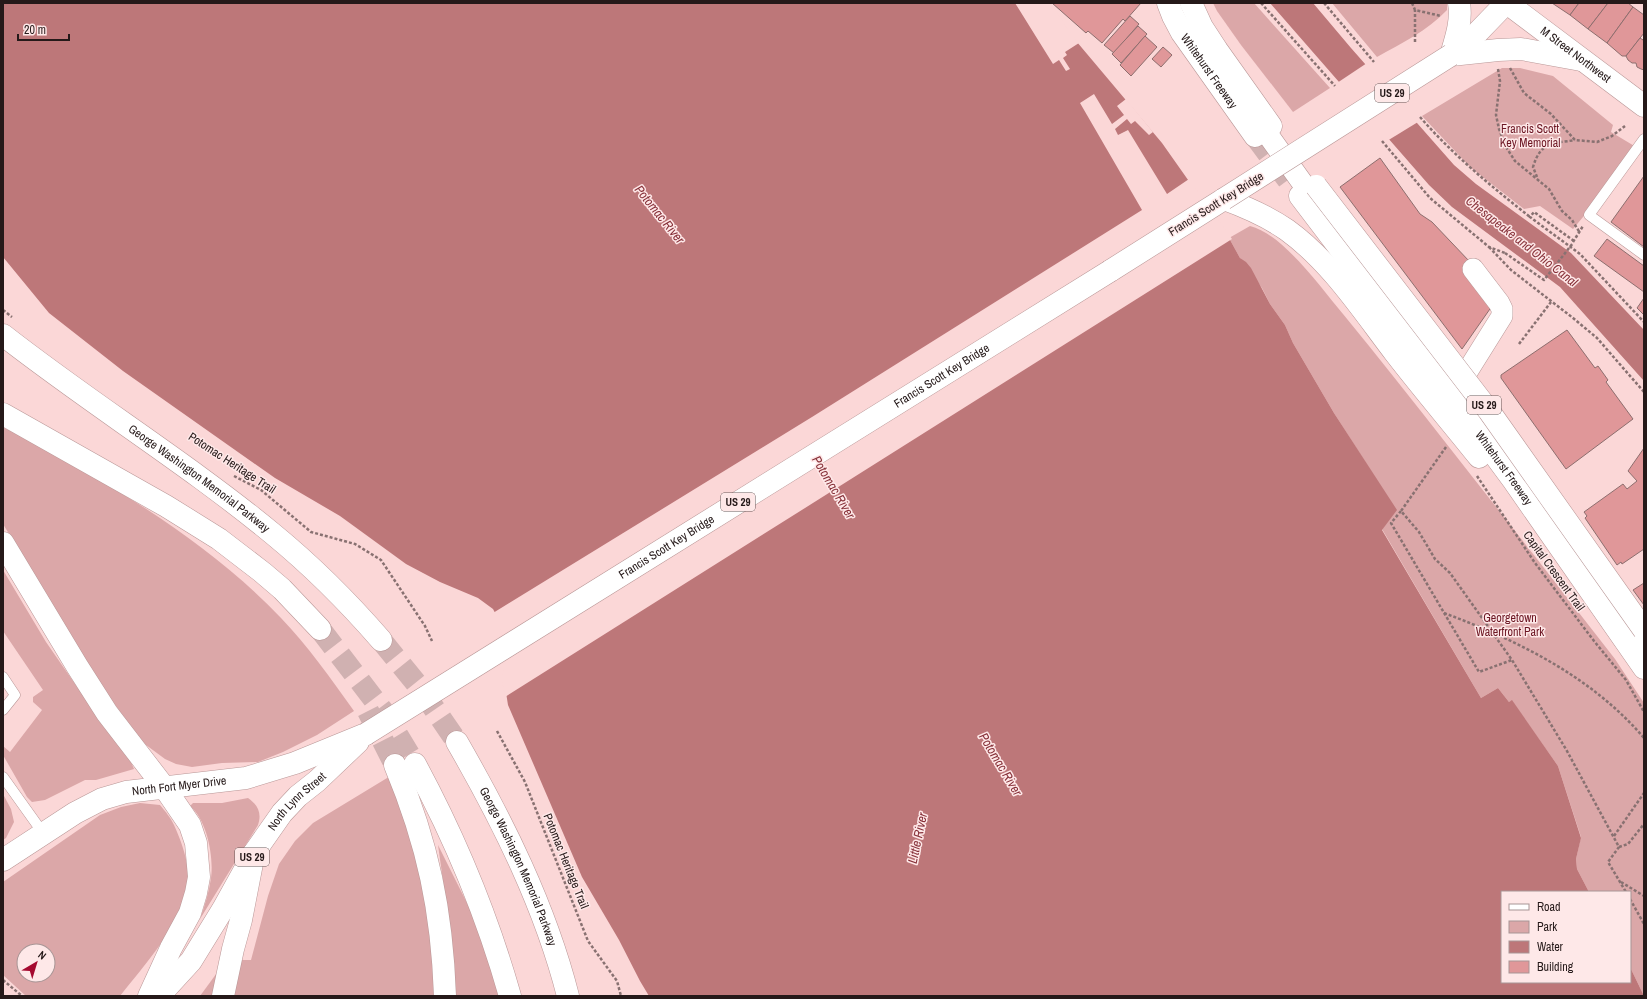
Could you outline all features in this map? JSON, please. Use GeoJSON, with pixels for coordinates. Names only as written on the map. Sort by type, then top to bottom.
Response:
{"type":"FeatureCollection","features":[{"type":"Feature","properties":{"kind":"main road","name":"Whitehurst Freeway"},"geometry":{"type":"LineString","coordinates":[[1168,3],[1182,33],[1263,131],[1217,50],[1202,27],[1191,3]]}},
{"type":"Feature","properties":{"kind":"main road","name":"Francis Scott Key Bridge"},"geometry":{"type":"LineString","coordinates":[[366,734],[1224,199],[1451,55],[1478,32],[1507,3]]}},
{"type":"Feature","properties":{"kind":"main road","name":"M Street Northwest"},"geometry":{"type":"LineString","coordinates":[[1507,3],[1644,106]]}},
{"type":"Feature","properties":{"kind":"main road"},"geometry":{"type":"LineString","coordinates":[[1451,10],[1460,18],[1451,55],[1503,49],[1521,49],[1581,60]]}},
{"type":"Feature","properties":{"kind":"main road","name":"Whitehurst Freeway"},"geometry":{"type":"LineString","coordinates":[[1644,630],[1489,411],[1308,191],[1423,358],[1487,444],[1644,668]]}},
{"type":"Feature","properties":{"kind":"main road","name":"US 29"},"geometry":{"type":"LineString","coordinates":[[1224,199],[1253,210],[1286,229],[1326,265],[1603,610]]}},
{"type":"Feature","properties":{"kind":"main road","name":"George Washington Memorial Parkway"},"geometry":{"type":"LineString","coordinates":[[9,327],[77,390],[202,479],[274,534],[340,595],[381,640]]}},
{"type":"Feature","properties":{"kind":"main road"},"geometry":{"type":"LineString","coordinates":[[3,414],[166,506],[219,539],[282,589],[320,629]]}},
{"type":"Feature","properties":{"kind":"main road"},"geometry":{"type":"LineString","coordinates":[[3,543],[107,713],[164,787],[190,825],[196,844],[199,877],[196,893],[190,913],[171,948],[150,996]]}},
{"type":"Feature","properties":{"kind":"main road","name":"North Fort Myer Drive"},"geometry":{"type":"LineString","coordinates":[[3,860],[75,813],[102,799],[126,792],[246,778],[295,763],[366,734]]}},
{"type":"Feature","properties":{"kind":"main road","name":"North Lynn Street"},"geometry":{"type":"LineString","coordinates":[[159,996],[191,961],[223,909],[254,853],[282,813],[298,796],[318,781],[366,734]]}},
{"type":"Feature","properties":{"kind":"main road","name":"George Washington Memorial Parkway"},"geometry":{"type":"LineString","coordinates":[[457,742],[504,829],[530,886],[553,943],[568,996]]}},
{"type":"Feature","properties":{"kind":"main road"},"geometry":{"type":"LineString","coordinates":[[445,996],[440,921],[431,874],[412,805],[405,764],[444,820],[471,883],[491,936],[510,996]]}},
{"type":"Feature","properties":{"kind":"main road"},"geometry":{"type":"LineString","coordinates":[[223,996],[241,920],[254,853]]}},
{"type":"Feature","properties":{"kind":"street"},"geometry":{"type":"LineString","coordinates":[[1173,3],[1314,200],[1457,388],[1644,647]]}},
{"type":"Feature","properties":{"kind":"street"},"geometry":{"type":"LineString","coordinates":[[1457,388],[1502,316],[1502,309],[1499,303],[1473,269]]}},
{"type":"Feature","properties":{"kind":"lane"},"geometry":{"type":"LineString","coordinates":[[1644,139],[1589,215],[1644,255]]}},
{"type":"Feature","properties":{"kind":"lane"},"geometry":{"type":"LineString","coordinates":[[3,677],[15,695],[3,710]]}},
{"type":"Feature","properties":{"kind":"lane"},"geometry":{"type":"LineString","coordinates":[[3,777],[43,833]]}},
{"type":"Feature","properties":{"kind":"path"},"geometry":{"type":"LineString","coordinates":[[1261,3],[1335,86]]}},
{"type":"Feature","properties":{"kind":"path"},"geometry":{"type":"LineString","coordinates":[[1324,3],[1374,62]]}},
{"type":"Feature","properties":{"kind":"path"},"geometry":{"type":"LineString","coordinates":[[1412,3],[1415,10],[1415,42]]}},
{"type":"Feature","properties":{"kind":"path"},"geometry":{"type":"LineString","coordinates":[[1415,10],[1451,10]]}},
{"type":"Feature","properties":{"kind":"path"},"geometry":{"type":"LineString","coordinates":[[1509,64],[1511,71],[1524,93],[1551,114],[1575,140]]}},
{"type":"Feature","properties":{"kind":"path"},"geometry":{"type":"LineString","coordinates":[[1489,247],[1505,253],[1544,280],[1580,233],[1572,220],[1562,211],[1549,189],[1515,161],[1506,147],[1499,129],[1496,115],[1500,80],[1497,67]]}},
{"type":"Feature","properties":{"kind":"path"},"geometry":{"type":"LineString","coordinates":[[1420,117],[1437,137],[1477,174],[1530,217],[1580,254],[1644,322]]}},
{"type":"Feature","properties":{"kind":"path"},"geometry":{"type":"LineString","coordinates":[[1538,179],[1533,167],[1539,151],[1548,145],[1575,140],[1597,142],[1612,136],[1625,126]]}},
{"type":"Feature","properties":{"kind":"path"},"geometry":{"type":"LineString","coordinates":[[1382,141],[1430,198],[1489,247],[1511,270],[1597,338],[1644,392]]}},
{"type":"Feature","properties":{"kind":"path"},"geometry":{"type":"LineString","coordinates":[[1530,217],[1534,212],[1573,242]]}},
{"type":"Feature","properties":{"kind":"path"},"geometry":{"type":"LineString","coordinates":[[1519,344],[1551,302]]}},
{"type":"Feature","properties":{"kind":"path"},"geometry":{"type":"LineString","coordinates":[[3,310],[9,327]]}},
{"type":"Feature","properties":{"kind":"path"},"geometry":{"type":"LineString","coordinates":[[1447,444],[1402,511],[1392,523],[1479,672],[1512,660]]}},
{"type":"Feature","properties":{"kind":"path","name":"Capital Crescent Trail"},"geometry":{"type":"LineString","coordinates":[[1474,471],[1535,563],[1594,641],[1626,680],[1644,712]]}},
{"type":"Feature","properties":{"kind":"path","name":"Potomac Heritage Trail"},"geometry":{"type":"LineString","coordinates":[[228,472],[240,481],[261,490],[311,532],[355,544],[381,560],[425,626],[432,641]]}},
{"type":"Feature","properties":{"kind":"path"},"geometry":{"type":"LineString","coordinates":[[1402,511],[1419,532],[1435,559],[1450,573],[1512,660],[1563,744],[1619,847]]}},
{"type":"Feature","properties":{"kind":"path"},"geometry":{"type":"LineString","coordinates":[[1444,613],[1473,623],[1529,649],[1595,690],[1632,724],[1644,738]]}},
{"type":"Feature","properties":{"kind":"path","name":"Potomac Heritage Trail"},"geometry":{"type":"LineString","coordinates":[[497,731],[525,782],[588,941],[617,981],[621,996]]}},
{"type":"Feature","properties":{"kind":"path"},"geometry":{"type":"LineString","coordinates":[[1614,836],[1644,793]]}},
{"type":"Feature","properties":{"kind":"path"},"geometry":{"type":"LineString","coordinates":[[1626,891],[1608,862],[1619,847],[1628,844],[1644,824]]}},
{"type":"Feature","properties":{"kind":"path"},"geometry":{"type":"LineString","coordinates":[[1621,882],[1644,896]]}},
{"type":"Feature","properties":{"kind":"path"},"geometry":{"type":"LineString","coordinates":[[1631,901],[1644,924]]}},
{"type":"Feature","properties":{"kind":"path"},"geometry":{"type":"LineString","coordinates":[[3,980],[22,996]]}},
{"type":"Feature","properties":{"kind":"green space"},"geometry":{"type":"Polygon","coordinates":[[[1213,3],[1254,3],[1330,88],[1293,112],[1241,45],[1213,3]]]}},
{"type":"Feature","properties":{"kind":"green space"},"geometry":{"type":"Polygon","coordinates":[[[1332,3],[1447,3],[1447,10],[1423,30],[1405,42],[1377,57],[1332,3]]]}},
{"type":"Feature","properties":{"kind":"green space","name":"Francis Scott Key Memorial"},"geometry":{"type":"Polygon","coordinates":[[[1502,68],[1520,68],[1553,76],[1613,125],[1611,132],[1636,147],[1603,193],[1573,229],[1540,206],[1524,209],[1470,167],[1422,116],[1502,68]]]}},
{"type":"Feature","properties":{"kind":"green space","name":"Georgetown Waterfront Park"},"geometry":{"type":"Polygon","coordinates":[[[1250,226],[1263,231],[1275,239],[1301,263],[1410,397],[1615,659],[1644,703],[1644,996],[1631,969],[1631,891],[1588,891],[1577,869],[1576,859],[1581,837],[1558,766],[1512,701],[1509,702],[1498,688],[1481,698],[1382,529],[1396,510],[1334,413],[1293,343],[1285,325],[1270,304],[1262,288],[1240,258],[1229,238],[1250,226]]]}},
{"type":"Feature","properties":{"kind":"green space"},"geometry":{"type":"Polygon","coordinates":[[[3,427],[114,488],[185,535],[219,561],[251,589],[291,628],[354,711],[317,735],[283,752],[258,762],[222,763],[192,767],[176,764],[165,759],[142,742],[99,683],[3,524],[3,427]]]}},
{"type":"Feature","properties":{"kind":"green space"},"geometry":{"type":"Polygon","coordinates":[[[3,570],[46,642],[131,762],[134,769],[96,780],[85,780],[45,800],[32,802],[27,797],[3,755],[3,746],[10,752],[42,710],[33,702],[33,697],[43,690],[3,631],[3,570]]]}},
{"type":"Feature","properties":{"kind":"green space"},"geometry":{"type":"Polygon","coordinates":[[[392,775],[424,868],[438,996],[230,996],[241,960],[251,960],[268,896],[279,864],[295,841],[313,823],[392,775]]]}},
{"type":"Feature","properties":{"kind":"green space"},"geometry":{"type":"Polygon","coordinates":[[[3,794],[11,809],[14,822],[6,838],[3,840],[3,794]]]}},
{"type":"Feature","properties":{"kind":"green space"},"geometry":{"type":"Polygon","coordinates":[[[248,798],[257,806],[260,817],[258,825],[200,919],[207,898],[212,869],[210,850],[205,829],[196,812],[190,806],[193,803],[222,803],[248,798]]]}},
{"type":"Feature","properties":{"kind":"green space"},"geometry":{"type":"Polygon","coordinates":[[[140,803],[160,805],[168,815],[180,838],[185,854],[189,877],[184,900],[178,915],[151,958],[120,996],[26,996],[3,975],[3,882],[100,815],[121,807],[140,803]]]}},
{"type":"Feature","properties":{"kind":"green space"},"geometry":{"type":"Polygon","coordinates":[[[438,845],[472,913],[500,996],[455,996],[452,945],[438,845]]]}},
{"type":"Feature","properties":{"kind":"green space"},"geometry":{"type":"Polygon","coordinates":[[[222,966],[216,996],[200,996],[222,966]]]}},
{"type":"Feature","properties":{"kind":"water"},"geometry":{"type":"Polygon","coordinates":[[[3,3],[1051,3],[1051,6],[1066,29],[1162,143],[1229,238],[1240,258],[1251,268],[1270,304],[1285,325],[1293,343],[1334,413],[1397,510],[1382,530],[1481,698],[1498,688],[1509,702],[1512,700],[1558,766],[1581,838],[1576,859],[1577,869],[1588,891],[1501,891],[1501,983],[1631,983],[1631,969],[1644,996],[649,996],[619,940],[582,877],[508,705],[504,680],[507,654],[502,626],[493,609],[478,598],[440,582],[406,564],[340,516],[275,478],[123,371],[49,313],[3,257],[3,3]]]}},
{"type":"Feature","properties":{"kind":"water","name":"Chesapeake and Ohio Canal"},"geometry":{"type":"Polygon","coordinates":[[[1270,3],[1313,3],[1454,165],[1476,184],[1571,253],[1644,330],[1644,381],[1560,287],[1452,207],[1429,185],[1270,3]]]}},
{"type":"Feature","properties":{"kind":"pier"},"geometry":{"type":"Polygon","coordinates":[[[1015,3],[1053,3],[1053,6],[1067,28],[1079,43],[1065,52],[1067,55],[1063,58],[1070,69],[1066,71],[1059,60],[1053,64],[1015,3]]]}},
{"type":"Feature","properties":{"kind":"pier"},"geometry":{"type":"Polygon","coordinates":[[[1367,63],[1418,122],[1387,141],[1337,83],[1367,63]]]}},
{"type":"Feature","properties":{"kind":"pier"},"geometry":{"type":"Polygon","coordinates":[[[1094,94],[1112,124],[1124,115],[1117,106],[1126,99],[1153,132],[1149,135],[1135,121],[1131,124],[1127,119],[1115,129],[1118,135],[1128,130],[1167,194],[1189,179],[1232,239],[505,697],[502,680],[505,654],[500,627],[493,613],[812,417],[1142,210],[1080,103],[1094,94]]]}},
{"type":"Feature","properties":{"kind":"building"},"geometry":{"type":"Polygon","coordinates":[[[1052,3],[1141,3],[1125,21],[1123,19],[1102,43],[1088,31],[1086,33],[1052,3]]]}},
{"type":"Feature","properties":{"kind":"building"},"geometry":{"type":"Polygon","coordinates":[[[1552,3],[1579,3],[1570,15],[1552,3]]]}},
{"type":"Feature","properties":{"kind":"building"},"geometry":{"type":"Polygon","coordinates":[[[1579,3],[1608,3],[1588,29],[1570,15],[1579,3]]]}},
{"type":"Feature","properties":{"kind":"building"},"geometry":{"type":"Polygon","coordinates":[[[1608,3],[1628,3],[1633,7],[1607,43],[1588,29],[1608,3]]]}},
{"type":"Feature","properties":{"kind":"building"},"geometry":{"type":"Polygon","coordinates":[[[1633,7],[1644,15],[1644,33],[1626,56],[1622,56],[1607,43],[1633,7]]]}},
{"type":"Feature","properties":{"kind":"building"},"geometry":{"type":"Polygon","coordinates":[[[1130,16],[1139,24],[1114,53],[1104,45],[1130,16]]]}},
{"type":"Feature","properties":{"kind":"building"},"geometry":{"type":"Polygon","coordinates":[[[1138,26],[1147,34],[1121,63],[1112,54],[1138,26]]]}},
{"type":"Feature","properties":{"kind":"building"},"geometry":{"type":"Polygon","coordinates":[[[1145,36],[1157,47],[1131,76],[1120,65],[1145,36]]]}},
{"type":"Feature","properties":{"kind":"building"},"geometry":{"type":"Polygon","coordinates":[[[1640,38],[1643,40],[1644,38],[1644,70],[1637,67],[1636,63],[1632,63],[1628,60],[1626,56],[1640,38]]]}},
{"type":"Feature","properties":{"kind":"building"},"geometry":{"type":"Polygon","coordinates":[[[1163,47],[1172,55],[1161,67],[1152,59],[1163,47]]]}},
{"type":"Feature","properties":{"kind":"building"},"geometry":{"type":"Polygon","coordinates":[[[1380,158],[1420,214],[1432,222],[1470,262],[1492,306],[1462,349],[1340,187],[1380,158]]]}},
{"type":"Feature","properties":{"kind":"building"},"geometry":{"type":"Polygon","coordinates":[[[1644,176],[1644,247],[1611,222],[1644,176]]]}},
{"type":"Feature","properties":{"kind":"building"},"geometry":{"type":"Polygon","coordinates":[[[1607,239],[1644,266],[1644,292],[1594,256],[1607,239]]]}},
{"type":"Feature","properties":{"kind":"building"},"geometry":{"type":"Polygon","coordinates":[[[1644,298],[1644,315],[1637,308],[1644,298]]]}},
{"type":"Feature","properties":{"kind":"building"},"geometry":{"type":"Polygon","coordinates":[[[1567,330],[1595,368],[1598,366],[1608,380],[1606,382],[1633,419],[1566,469],[1501,378],[1501,375],[1567,330]]]}},
{"type":"Feature","properties":{"kind":"building"},"geometry":{"type":"Polygon","coordinates":[[[1644,448],[1644,549],[1622,564],[1621,562],[1617,565],[1585,518],[1587,516],[1584,512],[1623,484],[1627,489],[1637,481],[1628,471],[1644,448]]]}},
{"type":"Feature","properties":{"kind":"building"},"geometry":{"type":"Polygon","coordinates":[[[1644,583],[1644,605],[1633,590],[1644,583]]]}},
{"type":"Feature","properties":{"kind":"tunnel"},"geometry":{"type":"LineString","coordinates":[[1255,136],[1288,180]]}},
{"type":"Feature","properties":{"kind":"tunnel"},"geometry":{"type":"LineString","coordinates":[[320,629],[382,710],[415,764]]}},
{"type":"Feature","properties":{"kind":"tunnel"},"geometry":{"type":"LineString","coordinates":[[381,640],[420,688],[457,742]]}},
{"type":"Feature","properties":{"kind":"tunnel"},"geometry":{"type":"LineString","coordinates":[[368,711],[395,765]]}},
{"type":"Feature","properties":{"kind":"water label","name":"Potomac River"},"geometry":{"type":"Point","coordinates":[660,214]}},
{"type":"Feature","properties":{"kind":"water label","name":"Potomac River"},"geometry":{"type":"Point","coordinates":[834,487]}},
{"type":"Feature","properties":{"kind":"water label","name":"Potomac River"},"geometry":{"type":"Point","coordinates":[1001,764]}},
{"type":"Feature","properties":{"kind":"water label","name":"Little River"},"geometry":{"type":"Point","coordinates":[917,838]}}]}
